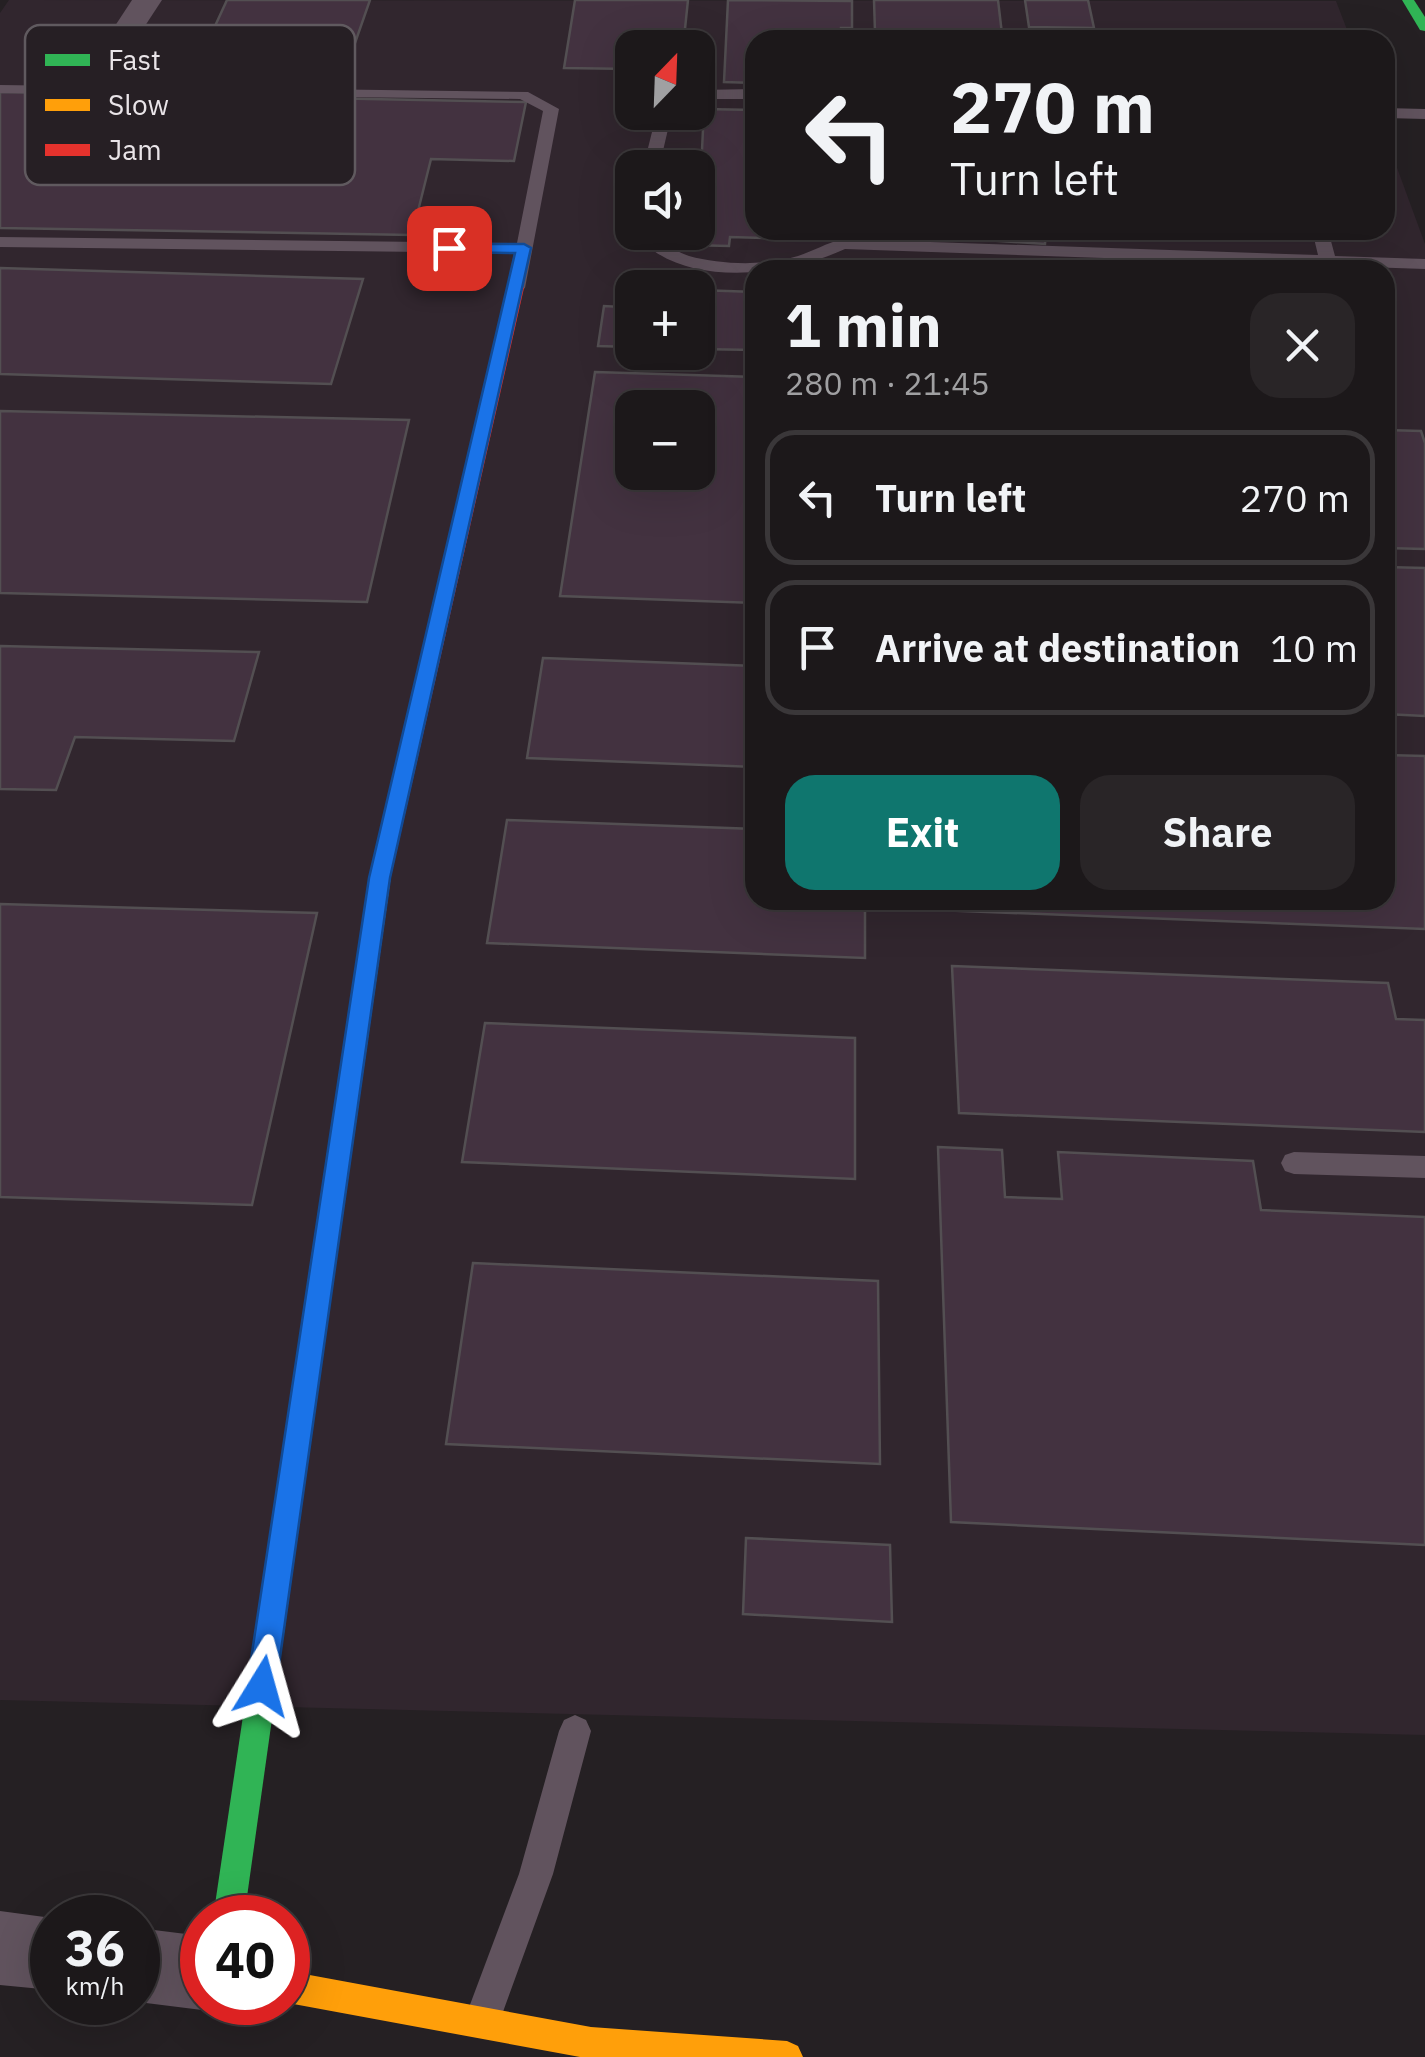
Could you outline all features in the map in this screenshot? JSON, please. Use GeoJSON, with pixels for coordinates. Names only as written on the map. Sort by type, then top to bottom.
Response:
{"type":"FeatureCollection","features":[{"type":"Feature","properties":{"kind":"street"},"geometry":{"type":"LineString","coordinates":[[131,25],[147,0]]}},
{"type":"Feature","properties":{"kind":"street"},"geometry":{"type":"LineString","coordinates":[[1408,0],[1425,27]]}},
{"type":"Feature","properties":{"kind":"street"},"geometry":{"type":"LineString","coordinates":[[231,1895],[379,878],[516,288]]}},
{"type":"Feature","properties":{"kind":"street"},"geometry":{"type":"LineString","coordinates":[[0,1948],[30,1951]]}},
{"type":"Feature","properties":{"kind":"street"},"geometry":{"type":"LineString","coordinates":[[310,1991],[482,2022],[591,2050],[787,2057]]}},
{"type":"Feature","properties":{"kind":"lane"},"geometry":{"type":"LineString","coordinates":[[0,89],[25,89]]}},
{"type":"Feature","properties":{"kind":"lane"},"geometry":{"type":"LineString","coordinates":[[355,93],[504,94],[540,100],[551,109],[516,288]]}},
{"type":"Feature","properties":{"kind":"lane"},"geometry":{"type":"LineString","coordinates":[[715,95],[745,94]]}},
{"type":"Feature","properties":{"kind":"lane"},"geometry":{"type":"LineString","coordinates":[[1395,113],[1425,114]]}},
{"type":"Feature","properties":{"kind":"lane"},"geometry":{"type":"LineString","coordinates":[[1322,240],[1327,258]]}},
{"type":"Feature","properties":{"kind":"lane"},"geometry":{"type":"LineString","coordinates":[[0,242],[524,248]]}},
{"type":"Feature","properties":{"kind":"lane"},"geometry":{"type":"LineString","coordinates":[[797,260],[842,244],[1360,260]]}},
{"type":"Feature","properties":{"kind":"lane"},"geometry":{"type":"LineString","coordinates":[[656,250],[676,261],[745,264]]}},
{"type":"Feature","properties":{"kind":"lane"},"geometry":{"type":"LineString","coordinates":[[1395,262],[1425,264]]}},
{"type":"Feature","properties":{"kind":"lane"},"geometry":{"type":"LineString","coordinates":[[1294,1163],[1425,1167]]}},
{"type":"Feature","properties":{"kind":"lane"},"geometry":{"type":"LineString","coordinates":[[482,2022],[536,1874],[575,1731]]}},
{"type":"Feature","properties":{"kind":"shaded area"},"geometry":{"type":"Polygon","coordinates":[[[9,0],[1336,1],[1347,30],[745,30],[745,240],[1395,240],[1395,162],[1425,244],[1425,1735],[0,1700],[0,13],[9,0]]]}},
{"type":"Feature","properties":{"kind":"building"},"geometry":{"type":"Polygon","coordinates":[[[227,0],[370,0],[355,43],[355,25],[215,25],[227,0]]]}},
{"type":"Feature","properties":{"kind":"building"},"geometry":{"type":"Polygon","coordinates":[[[575,0],[688,0],[685,30],[615,30],[615,69],[564,68],[575,0]]]}},
{"type":"Feature","properties":{"kind":"building"},"geometry":{"type":"Polygon","coordinates":[[[728,0],[852,1],[852,28],[745,30],[745,83],[724,82],[728,0]]]}},
{"type":"Feature","properties":{"kind":"building"},"geometry":{"type":"Polygon","coordinates":[[[874,0],[998,0],[1002,30],[875,30],[874,0]]]}},
{"type":"Feature","properties":{"kind":"building"},"geometry":{"type":"Polygon","coordinates":[[[1025,0],[1088,0],[1094,28],[1029,27],[1025,0]]]}},
{"type":"Feature","properties":{"kind":"building"},"geometry":{"type":"Polygon","coordinates":[[[0,92],[25,92],[25,185],[355,185],[355,99],[526,102],[514,161],[431,159],[412,235],[0,228],[0,92]]]}},
{"type":"Feature","properties":{"kind":"building"},"geometry":{"type":"Polygon","coordinates":[[[715,109],[745,110],[745,237],[730,237],[729,246],[715,246],[715,150],[702,150],[703,130],[715,130],[715,109]]]}},
{"type":"Feature","properties":{"kind":"building"},"geometry":{"type":"Polygon","coordinates":[[[984,240],[1045,240],[1045,244],[984,240]]]}},
{"type":"Feature","properties":{"kind":"building"},"geometry":{"type":"Polygon","coordinates":[[[0,268],[363,279],[331,384],[0,374],[0,268]]]}},
{"type":"Feature","properties":{"kind":"building"},"geometry":{"type":"Polygon","coordinates":[[[715,291],[745,292],[745,350],[715,349],[715,291]]]}},
{"type":"Feature","properties":{"kind":"building"},"geometry":{"type":"Polygon","coordinates":[[[604,306],[615,307],[615,346],[598,346],[604,306]]]}},
{"type":"Feature","properties":{"kind":"building"},"geometry":{"type":"Polygon","coordinates":[[[595,372],[745,377],[745,603],[560,596],[595,372]]]}},
{"type":"Feature","properties":{"kind":"building"},"geometry":{"type":"Polygon","coordinates":[[[0,411],[409,420],[367,602],[0,593],[0,411]]]}},
{"type":"Feature","properties":{"kind":"building"},"geometry":{"type":"Polygon","coordinates":[[[1395,430],[1421,431],[1425,443],[1425,549],[1395,548],[1395,430]]]}},
{"type":"Feature","properties":{"kind":"building"},"geometry":{"type":"Polygon","coordinates":[[[1395,567],[1425,568],[1425,716],[1395,714],[1395,567]]]}},
{"type":"Feature","properties":{"kind":"building"},"geometry":{"type":"Polygon","coordinates":[[[0,646],[259,652],[234,741],[75,737],[56,790],[0,789],[0,646]]]}},
{"type":"Feature","properties":{"kind":"building"},"geometry":{"type":"Polygon","coordinates":[[[543,658],[745,666],[745,767],[527,758],[543,658]]]}},
{"type":"Feature","properties":{"kind":"building"},"geometry":{"type":"Polygon","coordinates":[[[1395,755],[1425,756],[1425,929],[937,910],[1395,910],[1395,755]]]}},
{"type":"Feature","properties":{"kind":"building"},"geometry":{"type":"Polygon","coordinates":[[[507,820],[745,829],[745,910],[865,910],[865,958],[487,943],[507,820]]]}},
{"type":"Feature","properties":{"kind":"building"},"geometry":{"type":"Polygon","coordinates":[[[0,904],[317,913],[252,1205],[0,1197],[0,904]]]}},
{"type":"Feature","properties":{"kind":"building"},"geometry":{"type":"Polygon","coordinates":[[[952,966],[1388,983],[1396,1019],[1425,1020],[1425,1132],[959,1113],[952,966]]]}},
{"type":"Feature","properties":{"kind":"building"},"geometry":{"type":"Polygon","coordinates":[[[485,1023],[855,1038],[855,1179],[462,1162],[485,1023]]]}},
{"type":"Feature","properties":{"kind":"building"},"geometry":{"type":"Polygon","coordinates":[[[938,1147],[1002,1150],[1005,1197],[1062,1199],[1058,1152],[1253,1161],[1261,1210],[1425,1217],[1425,1545],[951,1522],[938,1147]]]}},
{"type":"Feature","properties":{"kind":"building"},"geometry":{"type":"Polygon","coordinates":[[[473,1263],[878,1281],[880,1464],[446,1444],[473,1263]]]}},
{"type":"Feature","properties":{"kind":"building"},"geometry":{"type":"Polygon","coordinates":[[[746,1538],[890,1545],[892,1622],[743,1614],[746,1538]]]}},
{"type":"Feature","properties":{"kind":"traffic: fast"},"geometry":{"type":"LineString","coordinates":[[1408,0],[1425,27]]}},
{"type":"Feature","properties":{"kind":"traffic: fast"},"geometry":{"type":"LineString","coordinates":[[231,1895],[319,1292]]}},
{"type":"Feature","properties":{"kind":"traffic: slow"},"geometry":{"type":"LineString","coordinates":[[319,1292],[380,876]]}},
{"type":"Feature","properties":{"kind":"traffic: slow"},"geometry":{"type":"LineString","coordinates":[[310,1991],[591,2043],[787,2057]]}},
{"type":"Feature","properties":{"kind":"traffic: jam"},"geometry":{"type":"LineString","coordinates":[[380,876],[516,288]]}},
{"type":"Feature","properties":{"kind":"route"},"geometry":{"type":"LineString","coordinates":[[262,1686],[379,878],[524,248],[449,248]]}}]}
